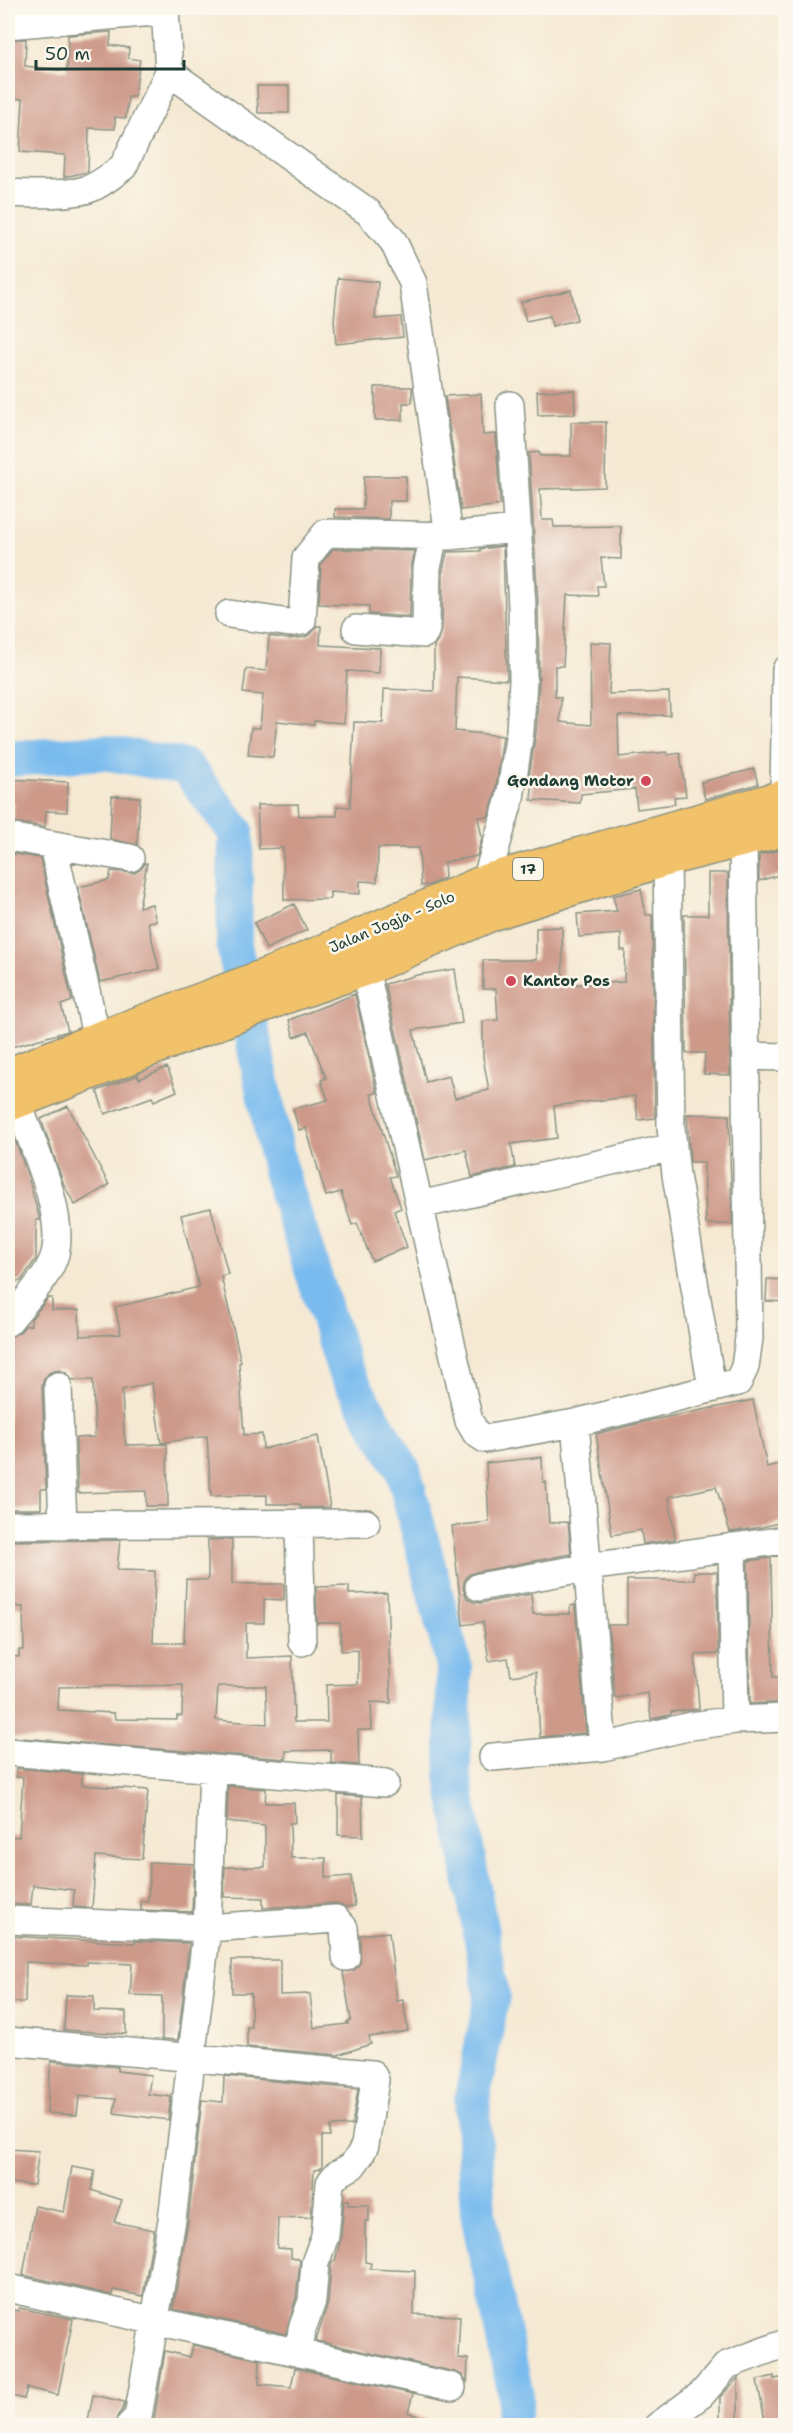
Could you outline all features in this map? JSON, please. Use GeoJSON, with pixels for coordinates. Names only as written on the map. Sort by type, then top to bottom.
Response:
{"type":"FeatureCollection","features":[{"type":"Feature","properties":{"kind":"highway","name":"Jalan Jogja - Solo"},"geometry":{"type":"LineString","coordinates":[[11,1094],[188,1019],[282,984],[486,881],[785,796]]}},
{"type":"Feature","properties":{"kind":"highway","name":"Jalan Jogja - Solo"},"geometry":{"type":"LineString","coordinates":[[282,984],[365,969],[494,913],[667,859],[786,829]]}},
{"type":"Feature","properties":{"kind":"highway","name":"Jalan Jogja - Solo"},"geometry":{"type":"LineString","coordinates":[[11,1094],[97,1039],[188,1019]]}},
{"type":"Feature","properties":{"kind":"street"},"geometry":{"type":"LineString","coordinates":[[8,25],[165,9],[169,72],[123,167],[90,189],[40,195],[8,193]]}},
{"type":"Feature","properties":{"kind":"street"},"geometry":{"type":"LineString","coordinates":[[169,72],[368,212],[393,241],[413,283],[442,536],[426,572],[426,629],[424,634],[356,629]]}},
{"type":"Feature","properties":{"kind":"street"},"geometry":{"type":"LineString","coordinates":[[486,881],[510,798],[520,731],[523,680],[522,606],[510,405]]}},
{"type":"Feature","properties":{"kind":"street"},"geometry":{"type":"LineString","coordinates":[[229,614],[290,622],[302,621],[306,558],[318,540],[326,533],[442,536],[516,529]]}},
{"type":"Feature","properties":{"kind":"street"},"geometry":{"type":"LineString","coordinates":[[785,796],[786,670]]}},
{"type":"Feature","properties":{"kind":"street"},"geometry":{"type":"LineString","coordinates":[[8,837],[130,858]]}},
{"type":"Feature","properties":{"kind":"street"},"geometry":{"type":"LineString","coordinates":[[365,969],[469,1421],[476,1433],[485,1439],[575,1423],[738,1382],[745,1367],[748,1338],[743,840]]}},
{"type":"Feature","properties":{"kind":"street"},"geometry":{"type":"LineString","coordinates":[[53,846],[97,1039]]}},
{"type":"Feature","properties":{"kind":"street"},"geometry":{"type":"LineString","coordinates":[[667,859],[673,1147],[712,1388]]}},
{"type":"Feature","properties":{"kind":"street"},"geometry":{"type":"LineString","coordinates":[[746,1056],[786,1057]]}},
{"type":"Feature","properties":{"kind":"street"},"geometry":{"type":"LineString","coordinates":[[8,1322],[40,1283],[56,1250],[55,1207],[11,1094]]}},
{"type":"Feature","properties":{"kind":"street"},"geometry":{"type":"LineString","coordinates":[[420,1204],[673,1147]]}},
{"type":"Feature","properties":{"kind":"street"},"geometry":{"type":"LineString","coordinates":[[58,1386],[63,1526]]}},
{"type":"Feature","properties":{"kind":"street"},"geometry":{"type":"LineString","coordinates":[[575,1423],[603,1747]]}},
{"type":"Feature","properties":{"kind":"street"},"geometry":{"type":"LineString","coordinates":[[8,1525],[366,1523]]}},
{"type":"Feature","properties":{"kind":"street"},"geometry":{"type":"LineString","coordinates":[[299,1524],[302,1642]]}},
{"type":"Feature","properties":{"kind":"street"},"geometry":{"type":"LineString","coordinates":[[478,1587],[589,1567],[778,1541],[786,1543]]}},
{"type":"Feature","properties":{"kind":"street"},"geometry":{"type":"LineString","coordinates":[[732,1547],[735,1720]]}},
{"type":"Feature","properties":{"kind":"street"},"geometry":{"type":"LineString","coordinates":[[493,1757],[603,1747],[691,1726],[735,1720],[786,1718]]}},
{"type":"Feature","properties":{"kind":"street"},"geometry":{"type":"LineString","coordinates":[[8,1752],[385,1783]]}},
{"type":"Feature","properties":{"kind":"street"},"geometry":{"type":"LineString","coordinates":[[129,2426],[138,2417],[172,2220],[207,1928],[213,1769]]}},
{"type":"Feature","properties":{"kind":"street"},"geometry":{"type":"LineString","coordinates":[[8,1920],[207,1928],[336,1918],[344,1928],[346,1957]]}},
{"type":"Feature","properties":{"kind":"street"},"geometry":{"type":"LineString","coordinates":[[8,2041],[372,2074],[375,2080],[365,2145],[352,2166],[336,2175],[330,2183],[325,2236],[315,2263],[312,2301],[302,2329],[299,2353]]}},
{"type":"Feature","properties":{"kind":"street"},"geometry":{"type":"LineString","coordinates":[[8,2288],[452,2387]]}},
{"type":"Feature","properties":{"kind":"street"},"geometry":{"type":"LineString","coordinates":[[658,2426],[702,2394],[728,2365],[786,2343]]}},
{"type":"Feature","properties":{"kind":"building"},"geometry":{"type":"Polygon","coordinates":[[[111,32],[110,45],[129,48],[128,58],[140,60],[134,97],[128,97],[126,118],[115,117],[115,129],[89,128],[88,172],[64,177],[65,155],[20,152],[23,99],[8,98],[8,40],[26,39],[25,66],[67,71],[68,35],[111,32]]]}},
{"type":"Feature","properties":{"kind":"building"},"geometry":{"type":"Polygon","coordinates":[[[257,86],[289,86],[289,113],[258,113],[257,86]]]}},
{"type":"Feature","properties":{"kind":"building"},"geometry":{"type":"Polygon","coordinates":[[[338,278],[378,282],[375,319],[401,317],[403,337],[336,344],[334,320],[338,278]]]}},
{"type":"Feature","properties":{"kind":"building"},"geometry":{"type":"Polygon","coordinates":[[[571,290],[577,320],[552,326],[550,316],[526,321],[521,302],[571,290]]]}},
{"type":"Feature","properties":{"kind":"building"},"geometry":{"type":"Polygon","coordinates":[[[375,387],[412,387],[412,403],[403,403],[403,420],[375,420],[375,387]]]}},
{"type":"Feature","properties":{"kind":"building"},"geometry":{"type":"Polygon","coordinates":[[[574,390],[575,414],[538,415],[537,391],[574,390]]]}},
{"type":"Feature","properties":{"kind":"building"},"geometry":{"type":"Polygon","coordinates":[[[481,394],[483,435],[496,434],[500,505],[461,510],[445,396],[481,394]]]}},
{"type":"Feature","properties":{"kind":"building"},"geometry":{"type":"Polygon","coordinates":[[[571,422],[606,422],[605,487],[540,489],[542,520],[553,520],[554,527],[621,526],[621,559],[601,558],[604,586],[597,586],[598,596],[567,595],[563,666],[555,666],[555,697],[561,697],[560,722],[591,725],[590,642],[611,643],[609,694],[669,692],[670,715],[618,716],[619,757],[667,752],[668,755],[680,753],[686,796],[674,797],[675,804],[637,809],[635,789],[581,794],[580,803],[531,800],[533,776],[529,776],[536,732],[539,680],[538,605],[529,453],[539,452],[540,456],[571,456],[571,422]]]}},
{"type":"Feature","properties":{"kind":"building"},"geometry":{"type":"Polygon","coordinates":[[[364,476],[406,476],[406,501],[389,501],[389,519],[335,517],[335,509],[363,509],[364,476]]]}},
{"type":"Feature","properties":{"kind":"building"},"geometry":{"type":"Polygon","coordinates":[[[503,546],[507,680],[457,677],[455,731],[503,736],[495,795],[488,817],[478,817],[482,838],[477,856],[444,862],[445,878],[421,886],[419,848],[378,848],[377,882],[360,881],[360,894],[330,892],[330,899],[284,900],[283,848],[259,849],[257,805],[298,804],[299,816],[337,816],[337,806],[350,807],[354,722],[383,723],[384,689],[434,691],[434,646],[442,630],[443,570],[447,552],[480,551],[480,549],[503,546]]]}},
{"type":"Feature","properties":{"kind":"building"},"geometry":{"type":"Polygon","coordinates":[[[333,549],[415,551],[411,568],[410,617],[369,614],[369,606],[319,604],[321,564],[333,549]]]}},
{"type":"Feature","properties":{"kind":"building"},"geometry":{"type":"Polygon","coordinates":[[[317,626],[321,626],[320,645],[380,648],[379,673],[347,671],[344,723],[314,721],[314,725],[277,721],[273,757],[248,755],[251,728],[260,728],[263,695],[243,693],[246,669],[266,671],[269,636],[288,639],[305,637],[311,634],[317,626]]]}},
{"type":"Feature","properties":{"kind":"building"},"geometry":{"type":"Polygon","coordinates":[[[754,769],[758,784],[705,799],[701,782],[754,769]]]}},
{"type":"Feature","properties":{"kind":"building"},"geometry":{"type":"Polygon","coordinates":[[[8,779],[68,782],[67,812],[46,811],[45,827],[13,822],[14,803],[8,803],[8,779]]]}},
{"type":"Feature","properties":{"kind":"building"},"geometry":{"type":"Polygon","coordinates":[[[112,796],[140,797],[137,845],[110,839],[112,796]]]}},
{"type":"Feature","properties":{"kind":"building"},"geometry":{"type":"Polygon","coordinates":[[[786,848],[786,873],[759,881],[759,855],[786,848]]]}},
{"type":"Feature","properties":{"kind":"building"},"geometry":{"type":"Polygon","coordinates":[[[8,853],[40,858],[72,1001],[61,1005],[68,1031],[8,1048],[8,853]]]}},
{"type":"Feature","properties":{"kind":"building"},"geometry":{"type":"Polygon","coordinates":[[[147,863],[139,907],[152,904],[156,921],[148,922],[159,969],[100,982],[78,887],[109,880],[111,871],[135,873],[147,863]]]}},
{"type":"Feature","properties":{"kind":"building"},"geometry":{"type":"Polygon","coordinates":[[[708,873],[728,873],[730,1075],[704,1074],[705,1053],[686,1053],[684,915],[708,915],[708,873]]]}},
{"type":"Feature","properties":{"kind":"building"},"geometry":{"type":"Polygon","coordinates":[[[641,889],[646,915],[652,915],[655,1118],[638,1120],[635,1096],[554,1106],[557,1138],[511,1144],[515,1167],[472,1177],[466,1150],[425,1160],[385,984],[417,975],[455,969],[462,1023],[413,1030],[426,1082],[449,1076],[455,1098],[489,1090],[483,1058],[483,1021],[498,1020],[496,989],[483,989],[483,960],[536,960],[536,928],[562,927],[563,985],[624,982],[625,950],[621,950],[621,934],[579,937],[577,914],[617,911],[613,896],[641,889]]]}},
{"type":"Feature","properties":{"kind":"building"},"geometry":{"type":"Polygon","coordinates":[[[294,904],[307,930],[266,949],[254,923],[294,904]]]}},
{"type":"Feature","properties":{"kind":"building"},"geometry":{"type":"Polygon","coordinates":[[[355,994],[377,1093],[371,1094],[396,1176],[390,1177],[401,1208],[394,1211],[407,1247],[372,1261],[357,1223],[352,1225],[341,1192],[326,1196],[306,1128],[299,1130],[293,1109],[328,1100],[321,1080],[326,1078],[308,1032],[294,1037],[289,1020],[355,994]]]}},
{"type":"Feature","properties":{"kind":"building"},"geometry":{"type":"Polygon","coordinates":[[[167,1067],[177,1091],[154,1101],[152,1097],[105,1114],[97,1091],[138,1075],[139,1079],[167,1067]]]}},
{"type":"Feature","properties":{"kind":"building"},"geometry":{"type":"Polygon","coordinates":[[[68,1106],[109,1185],[75,1205],[64,1185],[41,1119],[68,1106]]]}},
{"type":"Feature","properties":{"kind":"building"},"geometry":{"type":"Polygon","coordinates":[[[687,1114],[729,1115],[732,1224],[706,1224],[704,1162],[690,1162],[687,1114]]]}},
{"type":"Feature","properties":{"kind":"building"},"geometry":{"type":"Polygon","coordinates":[[[13,1134],[40,1220],[36,1220],[36,1259],[21,1281],[8,1281],[8,1136],[13,1134]]]}},
{"type":"Feature","properties":{"kind":"building"},"geometry":{"type":"Polygon","coordinates":[[[211,1208],[228,1274],[221,1276],[241,1362],[239,1363],[244,1435],[262,1434],[263,1449],[318,1436],[330,1507],[301,1508],[300,1504],[267,1504],[267,1495],[211,1496],[207,1436],[161,1443],[152,1383],[122,1390],[124,1433],[126,1445],[167,1444],[168,1506],[146,1506],[146,1491],[78,1493],[76,1438],[95,1437],[93,1380],[72,1380],[66,1372],[58,1370],[49,1373],[42,1386],[46,1489],[41,1489],[41,1509],[8,1509],[10,1337],[20,1332],[25,1326],[31,1325],[31,1319],[48,1298],[52,1298],[52,1310],[79,1310],[80,1336],[121,1334],[115,1307],[199,1287],[181,1215],[211,1208]]]}},
{"type":"Feature","properties":{"kind":"building"},"geometry":{"type":"Polygon","coordinates":[[[767,1279],[786,1280],[786,1302],[766,1301],[767,1279]]]}},
{"type":"Feature","properties":{"kind":"building"},"geometry":{"type":"Polygon","coordinates":[[[753,1400],[767,1467],[779,1464],[786,1487],[786,1521],[730,1532],[716,1487],[669,1497],[675,1539],[643,1544],[641,1530],[612,1535],[596,1434],[652,1420],[753,1400]]]}},
{"type":"Feature","properties":{"kind":"building"},"geometry":{"type":"Polygon","coordinates":[[[542,1457],[549,1523],[568,1522],[571,1554],[476,1572],[468,1575],[463,1589],[467,1598],[481,1603],[531,1594],[533,1614],[570,1614],[570,1606],[575,1605],[586,1733],[540,1737],[536,1672],[511,1676],[508,1658],[489,1661],[483,1622],[463,1625],[452,1526],[489,1522],[486,1463],[542,1457]]]}},
{"type":"Feature","properties":{"kind":"building"},"geometry":{"type":"Polygon","coordinates":[[[232,1539],[232,1584],[284,1584],[284,1600],[264,1599],[264,1623],[246,1623],[246,1658],[292,1656],[294,1722],[327,1722],[326,1685],[358,1684],[358,1650],[341,1651],[340,1623],[317,1623],[316,1587],[349,1586],[349,1594],[387,1593],[391,1703],[371,1702],[372,1730],[358,1730],[359,1765],[331,1763],[331,1750],[286,1751],[286,1759],[8,1737],[8,1656],[19,1657],[19,1650],[24,1650],[23,1607],[10,1606],[13,1574],[8,1573],[8,1541],[120,1540],[117,1570],[155,1571],[153,1643],[184,1643],[186,1579],[208,1580],[208,1540],[232,1539]],[[183,1685],[59,1687],[58,1710],[114,1713],[115,1719],[177,1720],[177,1716],[182,1716],[183,1685]],[[218,1686],[216,1720],[267,1724],[266,1686],[218,1686]]]}},
{"type":"Feature","properties":{"kind":"building"},"geometry":{"type":"Polygon","coordinates":[[[771,1558],[773,1677],[786,1676],[786,1702],[750,1704],[748,1561],[771,1558]]]}},
{"type":"Feature","properties":{"kind":"building"},"geometry":{"type":"Polygon","coordinates":[[[694,1572],[717,1572],[718,1654],[695,1655],[699,1709],[671,1712],[671,1715],[651,1719],[648,1693],[615,1698],[608,1625],[627,1625],[627,1580],[694,1580],[694,1572]]]}},
{"type":"Feature","properties":{"kind":"building"},"geometry":{"type":"Polygon","coordinates":[[[16,1768],[82,1774],[82,1785],[148,1790],[142,1859],[96,1856],[92,1908],[73,1907],[74,1890],[33,1885],[31,1905],[9,1904],[11,1877],[8,1877],[8,1836],[19,1837],[23,1777],[16,1777],[16,1768]]]}},
{"type":"Feature","properties":{"kind":"building"},"geometry":{"type":"Polygon","coordinates":[[[228,1786],[266,1789],[265,1803],[294,1803],[295,1823],[290,1823],[291,1858],[326,1858],[326,1878],[351,1876],[355,1906],[346,1907],[335,1903],[263,1908],[263,1898],[224,1897],[225,1867],[265,1867],[265,1826],[227,1822],[228,1786]]]}},
{"type":"Feature","properties":{"kind":"building"},"geometry":{"type":"Polygon","coordinates":[[[338,1795],[362,1797],[363,1836],[338,1835],[338,1795]]]}},
{"type":"Feature","properties":{"kind":"building"},"geometry":{"type":"Polygon","coordinates":[[[150,1862],[194,1864],[192,1912],[141,1910],[141,1901],[148,1901],[150,1862]]]}},
{"type":"Feature","properties":{"kind":"building"},"geometry":{"type":"Polygon","coordinates":[[[389,1932],[397,2001],[403,2000],[408,2031],[369,2037],[371,2044],[338,2055],[247,2047],[247,2027],[251,2027],[251,1993],[232,1993],[232,1960],[280,1960],[280,1995],[310,1994],[314,2028],[348,2024],[347,2022],[351,2020],[343,1972],[354,1970],[360,1963],[360,1935],[389,1932]]]}},
{"type":"Feature","properties":{"kind":"building"},"geometry":{"type":"Polygon","coordinates":[[[8,1936],[135,1943],[135,1941],[189,1943],[178,2040],[162,2039],[162,1996],[130,1995],[132,1964],[87,1962],[87,1965],[26,1962],[25,2002],[8,2002],[8,1936]]]}},
{"type":"Feature","properties":{"kind":"building"},"geometry":{"type":"Polygon","coordinates":[[[66,1995],[94,1996],[94,2011],[126,2012],[126,2034],[64,2030],[66,1995]]]}},
{"type":"Feature","properties":{"kind":"building"},"geometry":{"type":"Polygon","coordinates":[[[51,2061],[118,2067],[118,2071],[151,2075],[148,2094],[171,2097],[168,2120],[114,2113],[116,2099],[79,2096],[77,2115],[47,2113],[51,2061]]]}},
{"type":"Feature","properties":{"kind":"building"},"geometry":{"type":"Polygon","coordinates":[[[224,2076],[358,2089],[352,2125],[330,2126],[330,2136],[322,2136],[322,2167],[314,2170],[311,2217],[278,2218],[277,2248],[291,2249],[291,2258],[300,2259],[296,2298],[286,2334],[173,2309],[188,2222],[202,2100],[223,2102],[224,2076]]]}},
{"type":"Feature","properties":{"kind":"building"},"geometry":{"type":"Polygon","coordinates":[[[8,2149],[39,2151],[34,2185],[8,2183],[8,2149]]]}},
{"type":"Feature","properties":{"kind":"building"},"geometry":{"type":"Polygon","coordinates":[[[72,2167],[95,2171],[91,2190],[122,2200],[114,2222],[154,2230],[143,2296],[113,2290],[112,2295],[23,2275],[35,2206],[64,2212],[72,2167]]]}},
{"type":"Feature","properties":{"kind":"building"},"geometry":{"type":"Polygon","coordinates":[[[344,2200],[348,2200],[348,2205],[369,2205],[369,2221],[365,2221],[365,2262],[371,2263],[370,2269],[415,2271],[414,2314],[460,2316],[458,2358],[468,2359],[467,2382],[462,2375],[455,2372],[316,2341],[328,2303],[331,2266],[335,2261],[341,2238],[344,2200]]]}},
{"type":"Feature","properties":{"kind":"building"},"geometry":{"type":"Polygon","coordinates":[[[19,2308],[73,2319],[58,2395],[27,2388],[24,2399],[8,2395],[8,2309],[19,2311],[19,2308]]]}},
{"type":"Feature","properties":{"kind":"building"},"geometry":{"type":"Polygon","coordinates":[[[193,2345],[260,2360],[259,2384],[291,2387],[295,2368],[413,2394],[408,2412],[439,2426],[151,2426],[154,2420],[165,2351],[190,2357],[193,2345]]]}},
{"type":"Feature","properties":{"kind":"building"},"geometry":{"type":"Polygon","coordinates":[[[774,2376],[774,2379],[786,2377],[786,2426],[766,2426],[757,2380],[774,2376]]]}},
{"type":"Feature","properties":{"kind":"building"},"geometry":{"type":"Polygon","coordinates":[[[738,2378],[738,2426],[720,2426],[720,2397],[738,2378]]]}},
{"type":"Feature","properties":{"kind":"building"},"geometry":{"type":"Polygon","coordinates":[[[93,2395],[125,2402],[114,2426],[87,2426],[93,2395]]]}},
{"type":"Feature","properties":{"kind":"waterway"},"geometry":{"type":"LineString","coordinates":[[8,759],[105,752],[186,767],[236,832],[234,945],[280,1171],[345,1371],[403,1470],[454,1666],[453,1775],[492,1996],[472,2099],[478,2214],[516,2396],[512,2426]]}},
{"type":"Feature","properties":{"kind":"place","name":"Gondang Motor"},"geometry":{"type":"Point","coordinates":[646,781]}},
{"type":"Feature","properties":{"kind":"place","name":"Kantor Pos"},"geometry":{"type":"Point","coordinates":[511,981]}}]}
